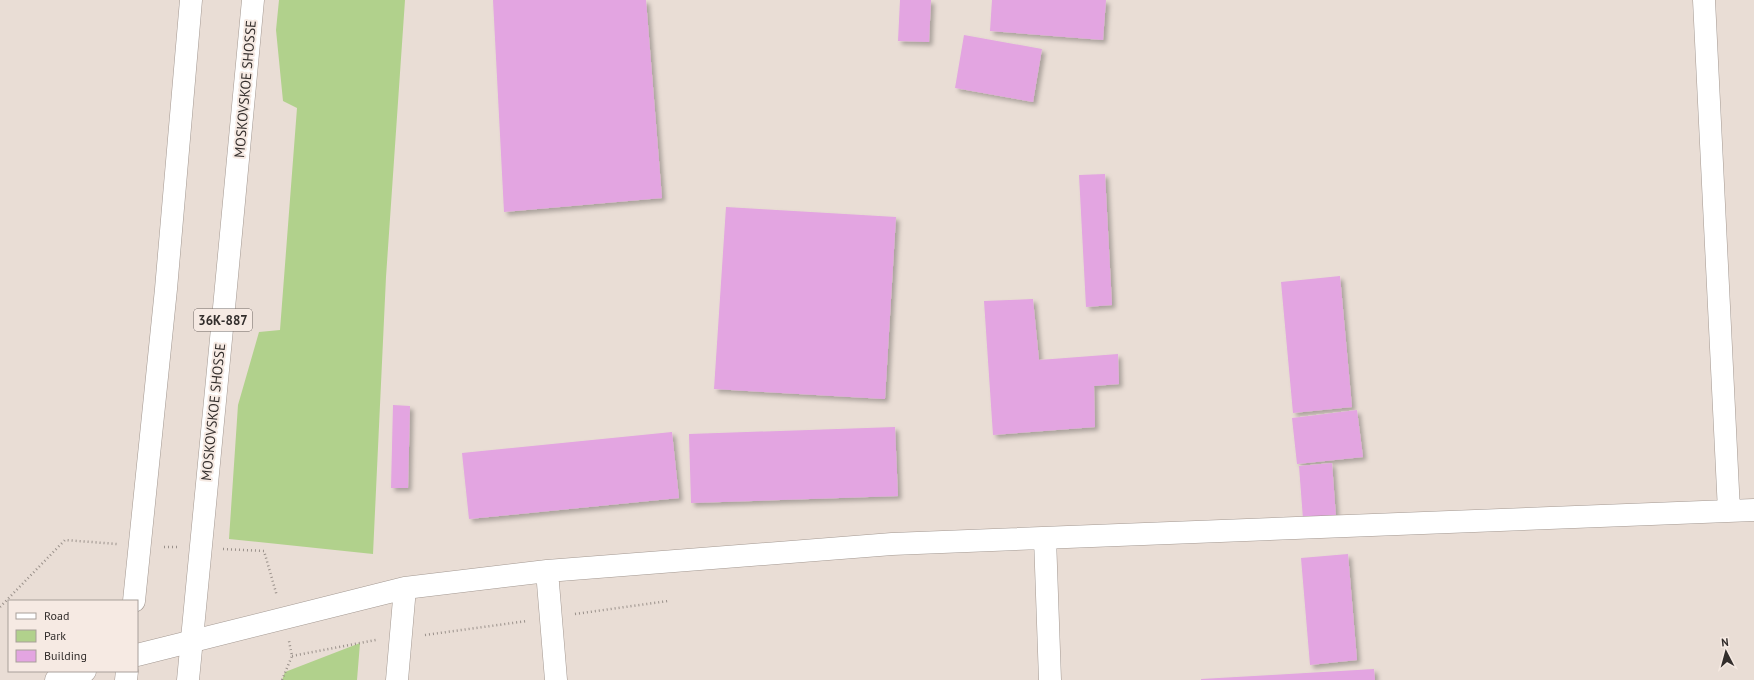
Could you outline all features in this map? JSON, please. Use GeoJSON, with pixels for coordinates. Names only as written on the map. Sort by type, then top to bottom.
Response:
{"type":"FeatureCollection","features":[{"type":"Feature","properties":{"kind":"street"},"geometry":{"type":"LineString","coordinates":[[134,600],[166,289],[191,0]]}},
{"type":"Feature","properties":{"kind":"street","name":"MOSKOVSKOE SHOSSE"},"geometry":{"type":"LineString","coordinates":[[188,680],[205,493],[234,212],[253,0]]}},
{"type":"Feature","properties":{"kind":"street"},"geometry":{"type":"LineString","coordinates":[[1704,0],[1729,511]]}},
{"type":"Feature","properties":{"kind":"street"},"geometry":{"type":"LineString","coordinates":[[138,655],[405,588],[547,571],[892,544],[1754,510]]}},
{"type":"Feature","properties":{"kind":"street"},"geometry":{"type":"LineString","coordinates":[[1045,538],[1050,680]]}},
{"type":"Feature","properties":{"kind":"street"},"geometry":{"type":"LineString","coordinates":[[547,571],[556,680]]}},
{"type":"Feature","properties":{"kind":"street"},"geometry":{"type":"LineString","coordinates":[[397,680],[405,588]]}},
{"type":"Feature","properties":{"kind":"street"},"geometry":{"type":"LineString","coordinates":[[56,680],[82,672]]}},
{"type":"Feature","properties":{"kind":"path"},"geometry":{"type":"LineString","coordinates":[[292,656],[401,635],[433,635],[668,600]]}},
{"type":"Feature","properties":{"kind":"green space"},"geometry":{"type":"Polygon","coordinates":[[[279,0],[405,0],[386,277],[373,554],[229,539],[238,405],[259,332],[280,330],[297,108],[283,101],[276,30],[279,0]]]}},
{"type":"Feature","properties":{"kind":"green space"},"geometry":{"type":"Polygon","coordinates":[[[360,643],[357,680],[282,680],[285,672],[360,643]]]}},
{"type":"Feature","properties":{"kind":"building"},"geometry":{"type":"Polygon","coordinates":[[[493,0],[646,0],[662,198],[504,212],[493,0]]]}},
{"type":"Feature","properties":{"kind":"building"},"geometry":{"type":"Polygon","coordinates":[[[900,0],[931,0],[929,42],[898,41],[900,0]]]}},
{"type":"Feature","properties":{"kind":"building"},"geometry":{"type":"Polygon","coordinates":[[[992,0],[1106,0],[1103,40],[990,31],[992,0]]]}},
{"type":"Feature","properties":{"kind":"building"},"geometry":{"type":"Polygon","coordinates":[[[964,35],[1042,49],[1033,102],[955,88],[964,35]]]}},
{"type":"Feature","properties":{"kind":"building"},"geometry":{"type":"Polygon","coordinates":[[[1105,174],[1112,305],[1086,307],[1079,175],[1105,174]]]}},
{"type":"Feature","properties":{"kind":"building"},"geometry":{"type":"Polygon","coordinates":[[[726,207],[896,217],[885,399],[714,389],[726,207]]]}},
{"type":"Feature","properties":{"kind":"building"},"geometry":{"type":"Polygon","coordinates":[[[1340,276],[1352,407],[1293,413],[1281,282],[1340,276]]]}},
{"type":"Feature","properties":{"kind":"building"},"geometry":{"type":"Polygon","coordinates":[[[1033,299],[1039,360],[1118,354],[1119,384],[1094,386],[1095,427],[993,435],[984,301],[1033,299]]]}},
{"type":"Feature","properties":{"kind":"building"},"geometry":{"type":"Polygon","coordinates":[[[393,405],[410,406],[408,488],[391,488],[393,405]]]}},
{"type":"Feature","properties":{"kind":"building"},"geometry":{"type":"Polygon","coordinates":[[[1357,410],[1363,457],[1297,464],[1292,418],[1357,410]]]}},
{"type":"Feature","properties":{"kind":"building"},"geometry":{"type":"Polygon","coordinates":[[[895,427],[898,496],[691,503],[689,434],[895,427]]]}},
{"type":"Feature","properties":{"kind":"building"},"geometry":{"type":"Polygon","coordinates":[[[672,432],[679,498],[469,519],[462,453],[672,432]]]}},
{"type":"Feature","properties":{"kind":"building"},"geometry":{"type":"Polygon","coordinates":[[[1332,463],[1336,517],[1303,519],[1299,466],[1332,463]]]}},
{"type":"Feature","properties":{"kind":"building"},"geometry":{"type":"Polygon","coordinates":[[[1348,554],[1357,660],[1310,665],[1301,558],[1348,554]]]}},
{"type":"Feature","properties":{"kind":"building"},"geometry":{"type":"Polygon","coordinates":[[[1374,669],[1375,680],[1201,680],[1201,679],[1374,669]]]}}]}
